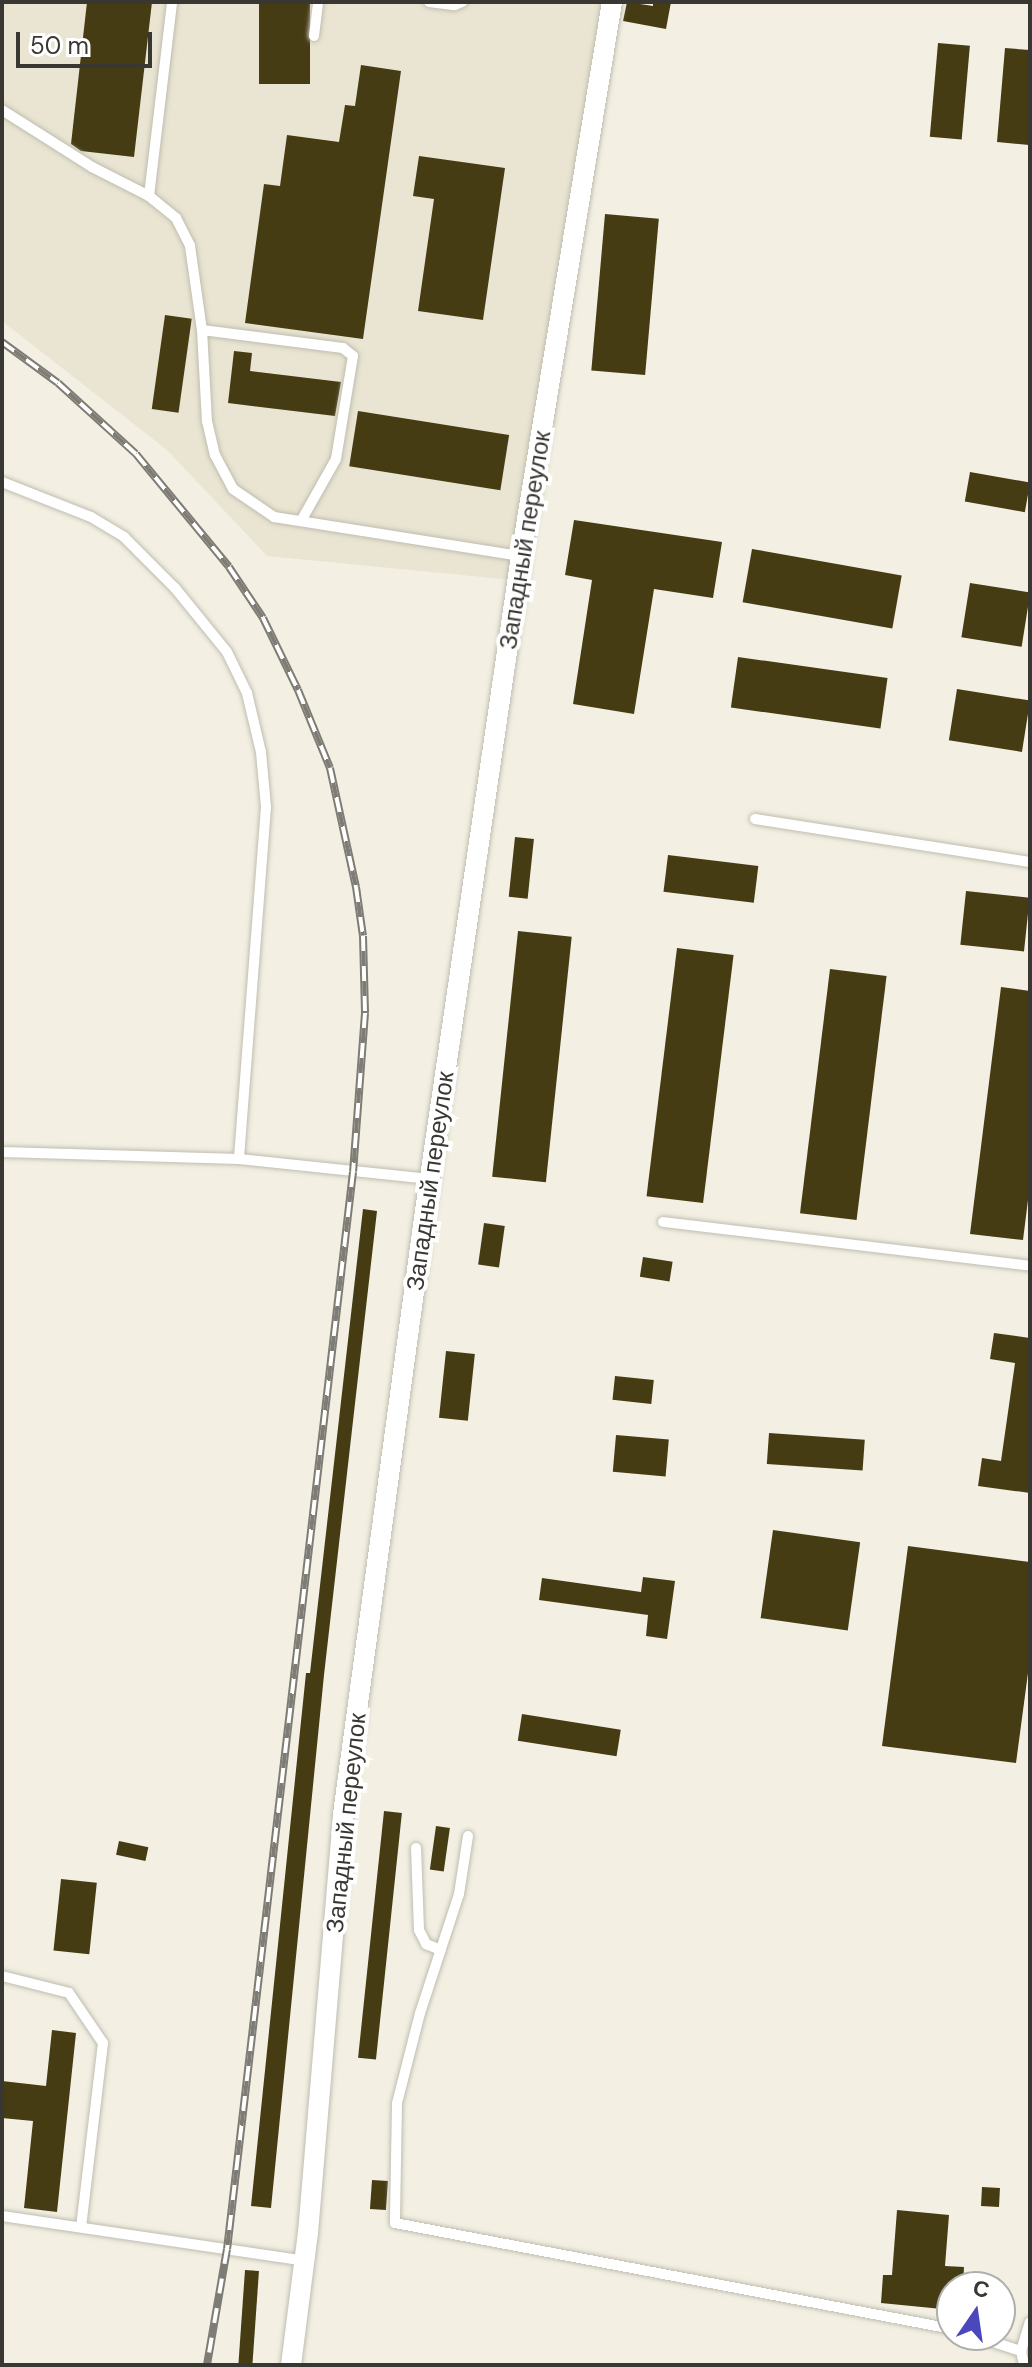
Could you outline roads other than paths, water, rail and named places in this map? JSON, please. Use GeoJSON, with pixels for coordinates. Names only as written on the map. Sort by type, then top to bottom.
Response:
{"type":"FeatureCollection","features":[{"type":"Feature","properties":{"kind":"street","name":"Западный переулок"},"geometry":{"type":"LineString","coordinates":[[291,2365],[305,2261],[343,1814],[430,1179],[521,556],[612,2]]}},
{"type":"Feature","properties":{"kind":"lane"},"geometry":{"type":"LineString","coordinates":[[149,196],[172,2]]}},
{"type":"Feature","properties":{"kind":"lane"},"geometry":{"type":"LineString","coordinates":[[314,36],[318,2]]}},
{"type":"Feature","properties":{"kind":"lane"},"geometry":{"type":"LineString","coordinates":[[429,2],[462,2]]}},
{"type":"Feature","properties":{"kind":"lane"},"geometry":{"type":"LineString","coordinates":[[2,110],[92,167],[149,196],[176,218],[190,246],[202,330],[207,421],[215,455],[233,489],[274,517],[521,556]]}},
{"type":"Feature","properties":{"kind":"lane"},"geometry":{"type":"LineString","coordinates":[[202,330],[343,348],[353,356],[336,459],[301,521]]}},
{"type":"Feature","properties":{"kind":"lane"},"geometry":{"type":"LineString","coordinates":[[2,482],[91,517],[124,537],[175,588],[227,652],[247,693],[261,752],[266,807],[239,1159]]}},
{"type":"Feature","properties":{"kind":"lane"},"geometry":{"type":"LineString","coordinates":[[755,819],[1030,862]]}},
{"type":"Feature","properties":{"kind":"lane"},"geometry":{"type":"LineString","coordinates":[[2,1152],[239,1159],[430,1179]]}},
{"type":"Feature","properties":{"kind":"lane"},"geometry":{"type":"LineString","coordinates":[[663,1222],[1030,1266]]}},
{"type":"Feature","properties":{"kind":"lane"},"geometry":{"type":"LineString","coordinates":[[468,1836],[459,1894],[397,2103],[395,2223],[936,2326]]}},
{"type":"Feature","properties":{"kind":"lane"},"geometry":{"type":"LineString","coordinates":[[416,1848],[419,1930],[426,1944],[441,1950]]}},
{"type":"Feature","properties":{"kind":"lane"},"geometry":{"type":"LineString","coordinates":[[2,1976],[69,1993],[103,2043],[81,2227]]}},
{"type":"Feature","properties":{"kind":"lane"},"geometry":{"type":"LineString","coordinates":[[2,2216],[305,2261]]}},
{"type":"Feature","properties":{"kind":"lane"},"geometry":{"type":"LineString","coordinates":[[1024,2365],[1021,2351],[1030,2322]]}},
{"type":"Feature","properties":{"kind":"lane"},"geometry":{"type":"LineString","coordinates":[[1016,2349],[1021,2351]]}},
{"type":"Feature","properties":{"kind":"railway"},"geometry":{"type":"LineString","coordinates":[[2,342],[58,383],[136,454],[229,567],[263,618],[298,690],[330,768],[356,887],[363,936],[365,1013],[353,1172],[227,2249],[207,2365]]}}]}
